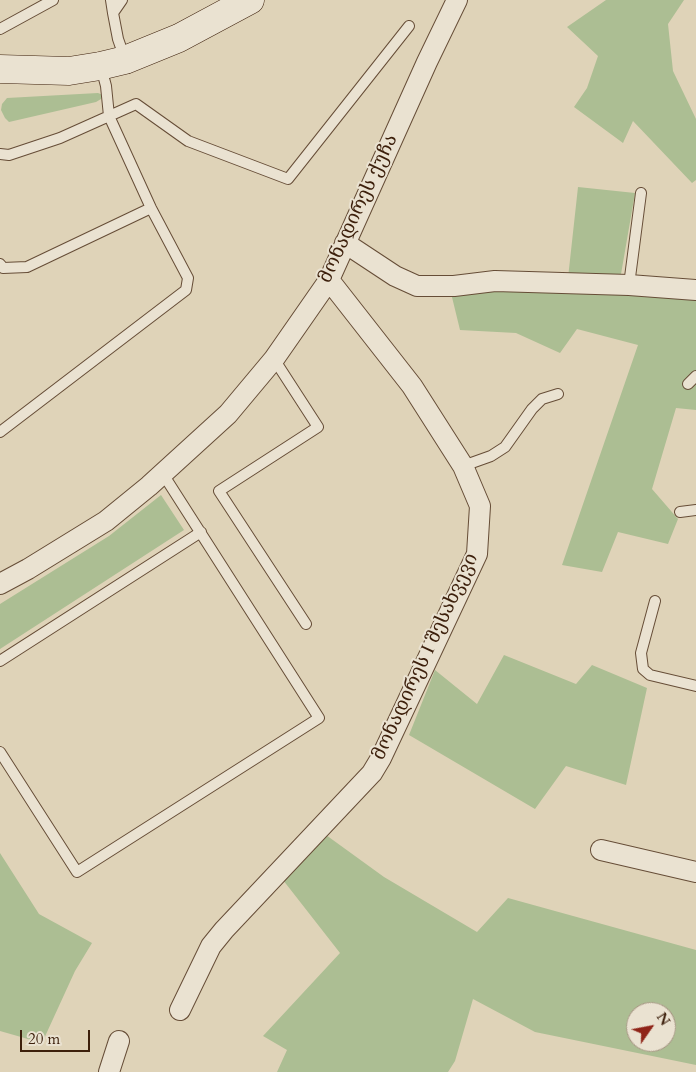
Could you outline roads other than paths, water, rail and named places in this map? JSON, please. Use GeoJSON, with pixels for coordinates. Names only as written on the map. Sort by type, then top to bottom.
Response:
{"type":"FeatureCollection","features":[{"type":"Feature","properties":{"kind":"main road"},"geometry":{"type":"LineString","coordinates":[[0,70],[69,71],[113,63],[179,38],[250,0]]}},
{"type":"Feature","properties":{"kind":"street","name":"მონადირეს ქუჩა"},"geometry":{"type":"LineString","coordinates":[[0,584],[106,521],[163,474],[228,414],[274,359],[328,280],[457,0]]}},
{"type":"Feature","properties":{"kind":"street"},"geometry":{"type":"LineString","coordinates":[[345,244],[395,276],[417,286],[454,286],[495,281],[696,290]]}},
{"type":"Feature","properties":{"kind":"street","name":"მონადირეს I შესახვევი"},"geometry":{"type":"LineString","coordinates":[[180,1010],[211,946],[372,773],[478,554],[480,506],[463,466],[412,386],[328,280]]}},
{"type":"Feature","properties":{"kind":"street"},"geometry":{"type":"LineString","coordinates":[[602,850],[696,872]]}},
{"type":"Feature","properties":{"kind":"street"},"geometry":{"type":"LineString","coordinates":[[109,1072],[119,1041]]}},
{"type":"Feature","properties":{"kind":"lane"},"geometry":{"type":"LineString","coordinates":[[0,29],[53,0]]}},
{"type":"Feature","properties":{"kind":"lane"},"geometry":{"type":"LineString","coordinates":[[0,432],[186,290],[188,278],[152,208],[109,116],[106,86],[118,40],[111,0]]}},
{"type":"Feature","properties":{"kind":"lane"},"geometry":{"type":"LineString","coordinates":[[113,13],[122,0]]}},
{"type":"Feature","properties":{"kind":"lane"},"geometry":{"type":"LineString","coordinates":[[0,154],[9,155],[60,138],[136,104],[188,142],[288,179],[408,26]]}},
{"type":"Feature","properties":{"kind":"lane"},"geometry":{"type":"LineString","coordinates":[[629,286],[641,193]]}},
{"type":"Feature","properties":{"kind":"lane"},"geometry":{"type":"LineString","coordinates":[[0,264],[4,268],[27,267],[152,208]]}},
{"type":"Feature","properties":{"kind":"lane"},"geometry":{"type":"LineString","coordinates":[[274,359],[318,427],[219,491],[306,624]]}},
{"type":"Feature","properties":{"kind":"lane"},"geometry":{"type":"LineString","coordinates":[[688,384],[696,376]]}},
{"type":"Feature","properties":{"kind":"lane"},"geometry":{"type":"LineString","coordinates":[[463,466],[491,456],[505,447],[532,409],[542,399],[558,394]]}},
{"type":"Feature","properties":{"kind":"lane"},"geometry":{"type":"LineString","coordinates":[[0,752],[77,872],[319,718],[163,474]]}},
{"type":"Feature","properties":{"kind":"lane"},"geometry":{"type":"LineString","coordinates":[[680,512],[696,510]]}},
{"type":"Feature","properties":{"kind":"lane"},"geometry":{"type":"LineString","coordinates":[[0,660],[201,532]]}},
{"type":"Feature","properties":{"kind":"lane"},"geometry":{"type":"LineString","coordinates":[[655,601],[641,653],[644,669],[650,675],[696,686]]}}]}
